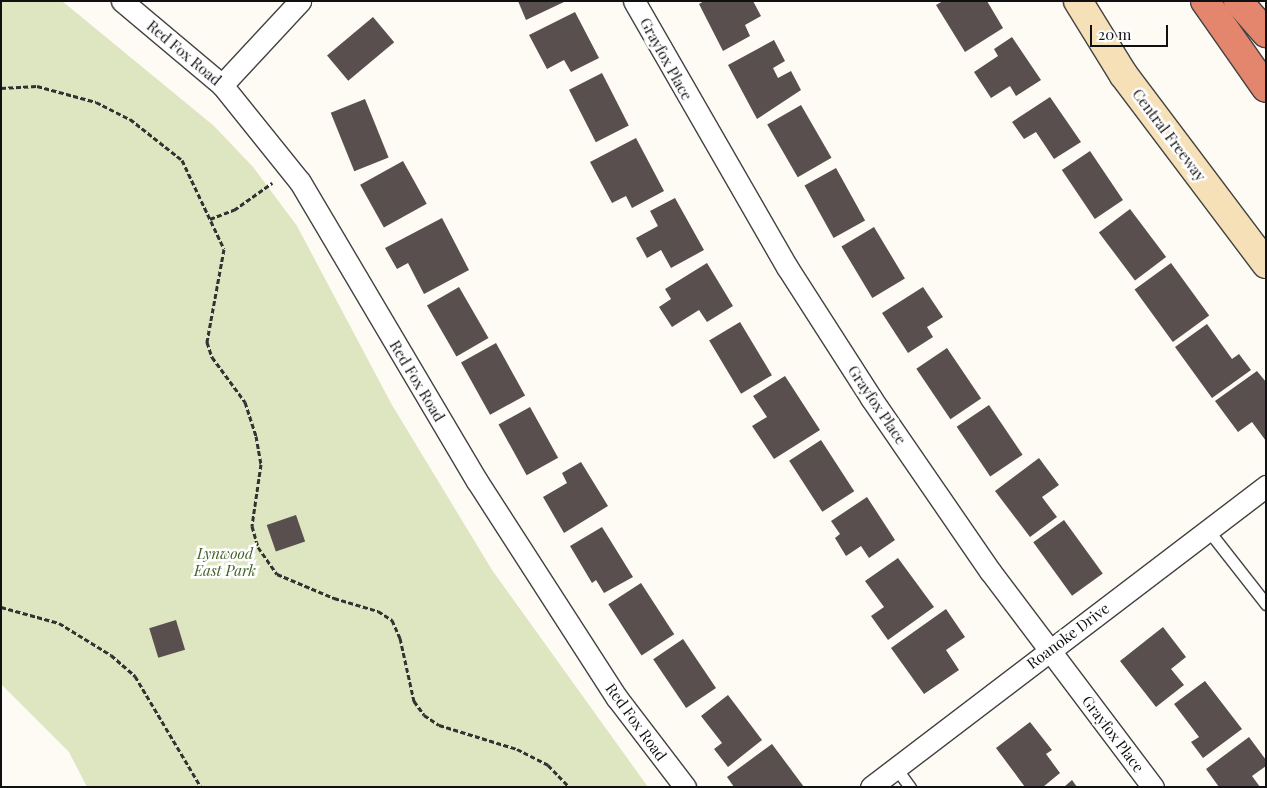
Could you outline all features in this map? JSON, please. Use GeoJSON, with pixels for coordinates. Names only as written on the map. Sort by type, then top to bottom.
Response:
{"type":"FeatureCollection","features":[{"type":"Feature","properties":{"kind":"highway"},"geometry":{"type":"LineString","coordinates":[[1205,1],[1266,88]]}},
{"type":"Feature","properties":{"kind":"highway"},"geometry":{"type":"LineString","coordinates":[[1238,1],[1266,33]]}},
{"type":"Feature","properties":{"kind":"main road","name":"Central Freeway"},"geometry":{"type":"LineString","coordinates":[[1078,1],[1123,74],[1266,264]]}},
{"type":"Feature","properties":{"kind":"street","name":"Red Fox Road"},"geometry":{"type":"LineString","coordinates":[[122,1],[222,85],[291,169],[477,481],[618,698],[685,787]]}},
{"type":"Feature","properties":{"kind":"street"},"geometry":{"type":"LineString","coordinates":[[222,85],[300,1]]}},
{"type":"Feature","properties":{"kind":"street","name":"Grayfox Place"},"geometry":{"type":"LineString","coordinates":[[634,1],[792,276],[990,571],[1153,787]]}},
{"type":"Feature","properties":{"kind":"street","name":"Roanoke Drive"},"geometry":{"type":"LineString","coordinates":[[871,787],[1266,486]]}},
{"type":"Feature","properties":{"kind":"lane"},"geometry":{"type":"LineString","coordinates":[[1208,530],[1266,604]]}},
{"type":"Feature","properties":{"kind":"lane"},"geometry":{"type":"LineString","coordinates":[[896,768],[910,787]]}},
{"type":"Feature","properties":{"kind":"path"},"geometry":{"type":"LineString","coordinates":[[1,88],[37,86],[67,92],[130,119],[182,160],[210,219],[224,258],[206,342],[212,357],[245,402],[256,436],[261,464],[252,526],[258,547],[278,574],[334,598],[378,611],[392,620],[400,638],[414,701],[424,715],[439,725],[517,749],[548,765],[569,787]]}},
{"type":"Feature","properties":{"kind":"path"},"geometry":{"type":"LineString","coordinates":[[210,219],[234,210],[291,169]]}},
{"type":"Feature","properties":{"kind":"path"},"geometry":{"type":"LineString","coordinates":[[1,607],[59,623],[111,655],[135,676],[202,787]]}},
{"type":"Feature","properties":{"kind":"green space","name":"Lynwood East Park"},"geometry":{"type":"Polygon","coordinates":[[[1,1],[62,1],[214,126],[253,167],[297,226],[392,405],[492,570],[648,787],[87,787],[69,752],[1,684],[1,1]]]}},
{"type":"Feature","properties":{"kind":"building"},"geometry":{"type":"Polygon","coordinates":[[[518,1],[566,1],[526,20],[518,1]]]}},
{"type":"Feature","properties":{"kind":"building"},"geometry":{"type":"Polygon","coordinates":[[[704,1],[753,1],[761,16],[745,25],[750,36],[723,51],[699,4],[704,1]]]}},
{"type":"Feature","properties":{"kind":"building"},"geometry":{"type":"Polygon","coordinates":[[[943,1],[987,1],[1003,28],[965,52],[936,5],[943,1]]]}},
{"type":"Feature","properties":{"kind":"building"},"geometry":{"type":"Polygon","coordinates":[[[575,12],[599,58],[571,72],[564,60],[547,69],[529,35],[575,12]]]}},
{"type":"Feature","properties":{"kind":"building"},"geometry":{"type":"Polygon","coordinates":[[[373,17],[394,42],[348,81],[327,56],[373,17]]]}},
{"type":"Feature","properties":{"kind":"building"},"geometry":{"type":"Polygon","coordinates":[[[1012,37],[1041,80],[1016,96],[1010,86],[991,98],[974,72],[998,56],[994,49],[1012,37]]]}},
{"type":"Feature","properties":{"kind":"building"},"geometry":{"type":"Polygon","coordinates":[[[774,40],[785,61],[773,68],[778,78],[791,71],[801,90],[757,119],[728,65],[774,40]]]}},
{"type":"Feature","properties":{"kind":"building"},"geometry":{"type":"Polygon","coordinates":[[[602,73],[629,126],[596,142],[569,90],[602,73]]]}},
{"type":"Feature","properties":{"kind":"building"},"geometry":{"type":"Polygon","coordinates":[[[1050,97],[1081,142],[1054,159],[1036,132],[1024,139],[1012,122],[1050,97]]]}},
{"type":"Feature","properties":{"kind":"building"},"geometry":{"type":"Polygon","coordinates":[[[365,99],[389,157],[354,171],[331,113],[365,99]]]}},
{"type":"Feature","properties":{"kind":"building"},"geometry":{"type":"Polygon","coordinates":[[[801,105],[832,158],[798,177],[767,124],[801,105]]]}},
{"type":"Feature","properties":{"kind":"building"},"geometry":{"type":"Polygon","coordinates":[[[636,138],[664,191],[632,208],[626,196],[612,203],[590,162],[636,138]]]}},
{"type":"Feature","properties":{"kind":"building"},"geometry":{"type":"Polygon","coordinates":[[[1090,151],[1123,200],[1095,219],[1062,170],[1090,151]]]}},
{"type":"Feature","properties":{"kind":"building"},"geometry":{"type":"Polygon","coordinates":[[[403,161],[427,204],[384,228],[360,185],[403,161]]]}},
{"type":"Feature","properties":{"kind":"building"},"geometry":{"type":"Polygon","coordinates":[[[836,168],[865,220],[834,238],[805,185],[836,168]]]}},
{"type":"Feature","properties":{"kind":"building"},"geometry":{"type":"Polygon","coordinates":[[[675,198],[704,250],[671,268],[661,250],[647,258],[636,238],[658,226],[650,211],[675,198]]]}},
{"type":"Feature","properties":{"kind":"building"},"geometry":{"type":"Polygon","coordinates":[[[1130,209],[1166,257],[1135,280],[1099,232],[1130,209]]]}},
{"type":"Feature","properties":{"kind":"building"},"geometry":{"type":"Polygon","coordinates":[[[442,218],[469,270],[424,294],[408,263],[397,269],[385,248],[442,218]]]}},
{"type":"Feature","properties":{"kind":"building"},"geometry":{"type":"Polygon","coordinates":[[[874,227],[905,278],[872,298],[841,247],[874,227]]]}},
{"type":"Feature","properties":{"kind":"building"},"geometry":{"type":"Polygon","coordinates":[[[707,263],[733,306],[707,322],[699,310],[672,327],[659,307],[671,299],[665,289],[707,263]]]}},
{"type":"Feature","properties":{"kind":"building"},"geometry":{"type":"Polygon","coordinates":[[[1171,263],[1209,316],[1173,342],[1135,289],[1171,263]]]}},
{"type":"Feature","properties":{"kind":"building"},"geometry":{"type":"Polygon","coordinates":[[[459,287],[488,338],[456,357],[427,306],[459,287]]]}},
{"type":"Feature","properties":{"kind":"building"},"geometry":{"type":"Polygon","coordinates":[[[923,287],[943,317],[927,327],[933,337],[908,353],[882,313],[923,287]]]}},
{"type":"Feature","properties":{"kind":"building"},"geometry":{"type":"Polygon","coordinates":[[[740,322],[772,375],[741,394],[709,341],[740,322]]]}},
{"type":"Feature","properties":{"kind":"building"},"geometry":{"type":"Polygon","coordinates":[[[1207,324],[1232,359],[1239,354],[1251,370],[1212,398],[1175,347],[1207,324]]]}},
{"type":"Feature","properties":{"kind":"building"},"geometry":{"type":"Polygon","coordinates":[[[496,343],[525,395],[490,415],[461,362],[496,343]]]}},
{"type":"Feature","properties":{"kind":"building"},"geometry":{"type":"Polygon","coordinates":[[[947,348],[981,399],[950,419],[916,369],[947,348]]]}},
{"type":"Feature","properties":{"kind":"building"},"geometry":{"type":"Polygon","coordinates":[[[1257,371],[1266,382],[1266,441],[1252,422],[1238,432],[1215,401],[1257,371]]]}},
{"type":"Feature","properties":{"kind":"building"},"geometry":{"type":"Polygon","coordinates":[[[785,376],[820,430],[774,459],[752,426],[767,417],[753,396],[785,376]]]}},
{"type":"Feature","properties":{"kind":"building"},"geometry":{"type":"Polygon","coordinates":[[[989,405],[1023,455],[990,477],[957,427],[989,405]]]}},
{"type":"Feature","properties":{"kind":"building"},"geometry":{"type":"Polygon","coordinates":[[[530,407],[558,458],[527,475],[499,424],[530,407]]]}},
{"type":"Feature","properties":{"kind":"building"},"geometry":{"type":"Polygon","coordinates":[[[821,440],[854,491],[822,512],[789,461],[821,440]]]}},
{"type":"Feature","properties":{"kind":"building"},"geometry":{"type":"Polygon","coordinates":[[[1039,458],[1059,485],[1042,497],[1057,517],[1030,537],[995,491],[1039,458]]]}},
{"type":"Feature","properties":{"kind":"building"},"geometry":{"type":"Polygon","coordinates":[[[581,462],[608,506],[564,533],[543,497],[567,483],[562,473],[581,462]]]}},
{"type":"Feature","properties":{"kind":"building"},"geometry":{"type":"Polygon","coordinates":[[[867,497],[895,540],[869,558],[861,546],[846,556],[835,538],[840,534],[831,521],[867,497]]]}},
{"type":"Feature","properties":{"kind":"building"},"geometry":{"type":"Polygon","coordinates":[[[296,515],[305,541],[276,552],[267,525],[296,515]]]}},
{"type":"Feature","properties":{"kind":"building"},"geometry":{"type":"Polygon","coordinates":[[[1064,520],[1103,573],[1072,596],[1033,542],[1064,520]]]}},
{"type":"Feature","properties":{"kind":"building"},"geometry":{"type":"Polygon","coordinates":[[[602,527],[633,577],[604,593],[596,580],[592,583],[570,546],[602,527]]]}},
{"type":"Feature","properties":{"kind":"building"},"geometry":{"type":"Polygon","coordinates":[[[898,558],[934,607],[888,640],[871,616],[884,607],[865,581],[898,558]]]}},
{"type":"Feature","properties":{"kind":"building"},"geometry":{"type":"Polygon","coordinates":[[[641,583],[674,634],[642,655],[608,604],[641,583]]]}},
{"type":"Feature","properties":{"kind":"building"},"geometry":{"type":"Polygon","coordinates":[[[946,609],[965,637],[946,650],[959,670],[924,694],[891,648],[946,609]]]}},
{"type":"Feature","properties":{"kind":"building"},"geometry":{"type":"Polygon","coordinates":[[[176,620],[185,650],[158,658],[149,628],[176,620]]]}},
{"type":"Feature","properties":{"kind":"building"},"geometry":{"type":"Polygon","coordinates":[[[1163,627],[1186,657],[1171,669],[1184,685],[1156,707],[1120,661],[1163,627]]]}},
{"type":"Feature","properties":{"kind":"building"},"geometry":{"type":"Polygon","coordinates":[[[683,639],[716,688],[686,708],[653,659],[683,639]]]}},
{"type":"Feature","properties":{"kind":"building"},"geometry":{"type":"Polygon","coordinates":[[[1205,681],[1242,729],[1203,758],[1191,742],[1199,737],[1174,704],[1205,681]]]}},
{"type":"Feature","properties":{"kind":"building"},"geometry":{"type":"Polygon","coordinates":[[[728,695],[762,740],[728,767],[714,749],[722,743],[701,716],[728,695]]]}},
{"type":"Feature","properties":{"kind":"building"},"geometry":{"type":"Polygon","coordinates":[[[1030,722],[1052,750],[1046,754],[1060,773],[1043,787],[1025,787],[996,748],[1030,722]]]}},
{"type":"Feature","properties":{"kind":"building"},"geometry":{"type":"Polygon","coordinates":[[[1249,737],[1266,760],[1266,766],[1252,776],[1260,787],[1219,787],[1206,769],[1249,737]]]}},
{"type":"Feature","properties":{"kind":"building"},"geometry":{"type":"Polygon","coordinates":[[[772,744],[804,787],[734,787],[727,777],[772,744]]]}},
{"type":"Feature","properties":{"kind":"building"},"geometry":{"type":"Polygon","coordinates":[[[1072,780],[1077,787],[1064,787],[1072,780]]]}}]}
